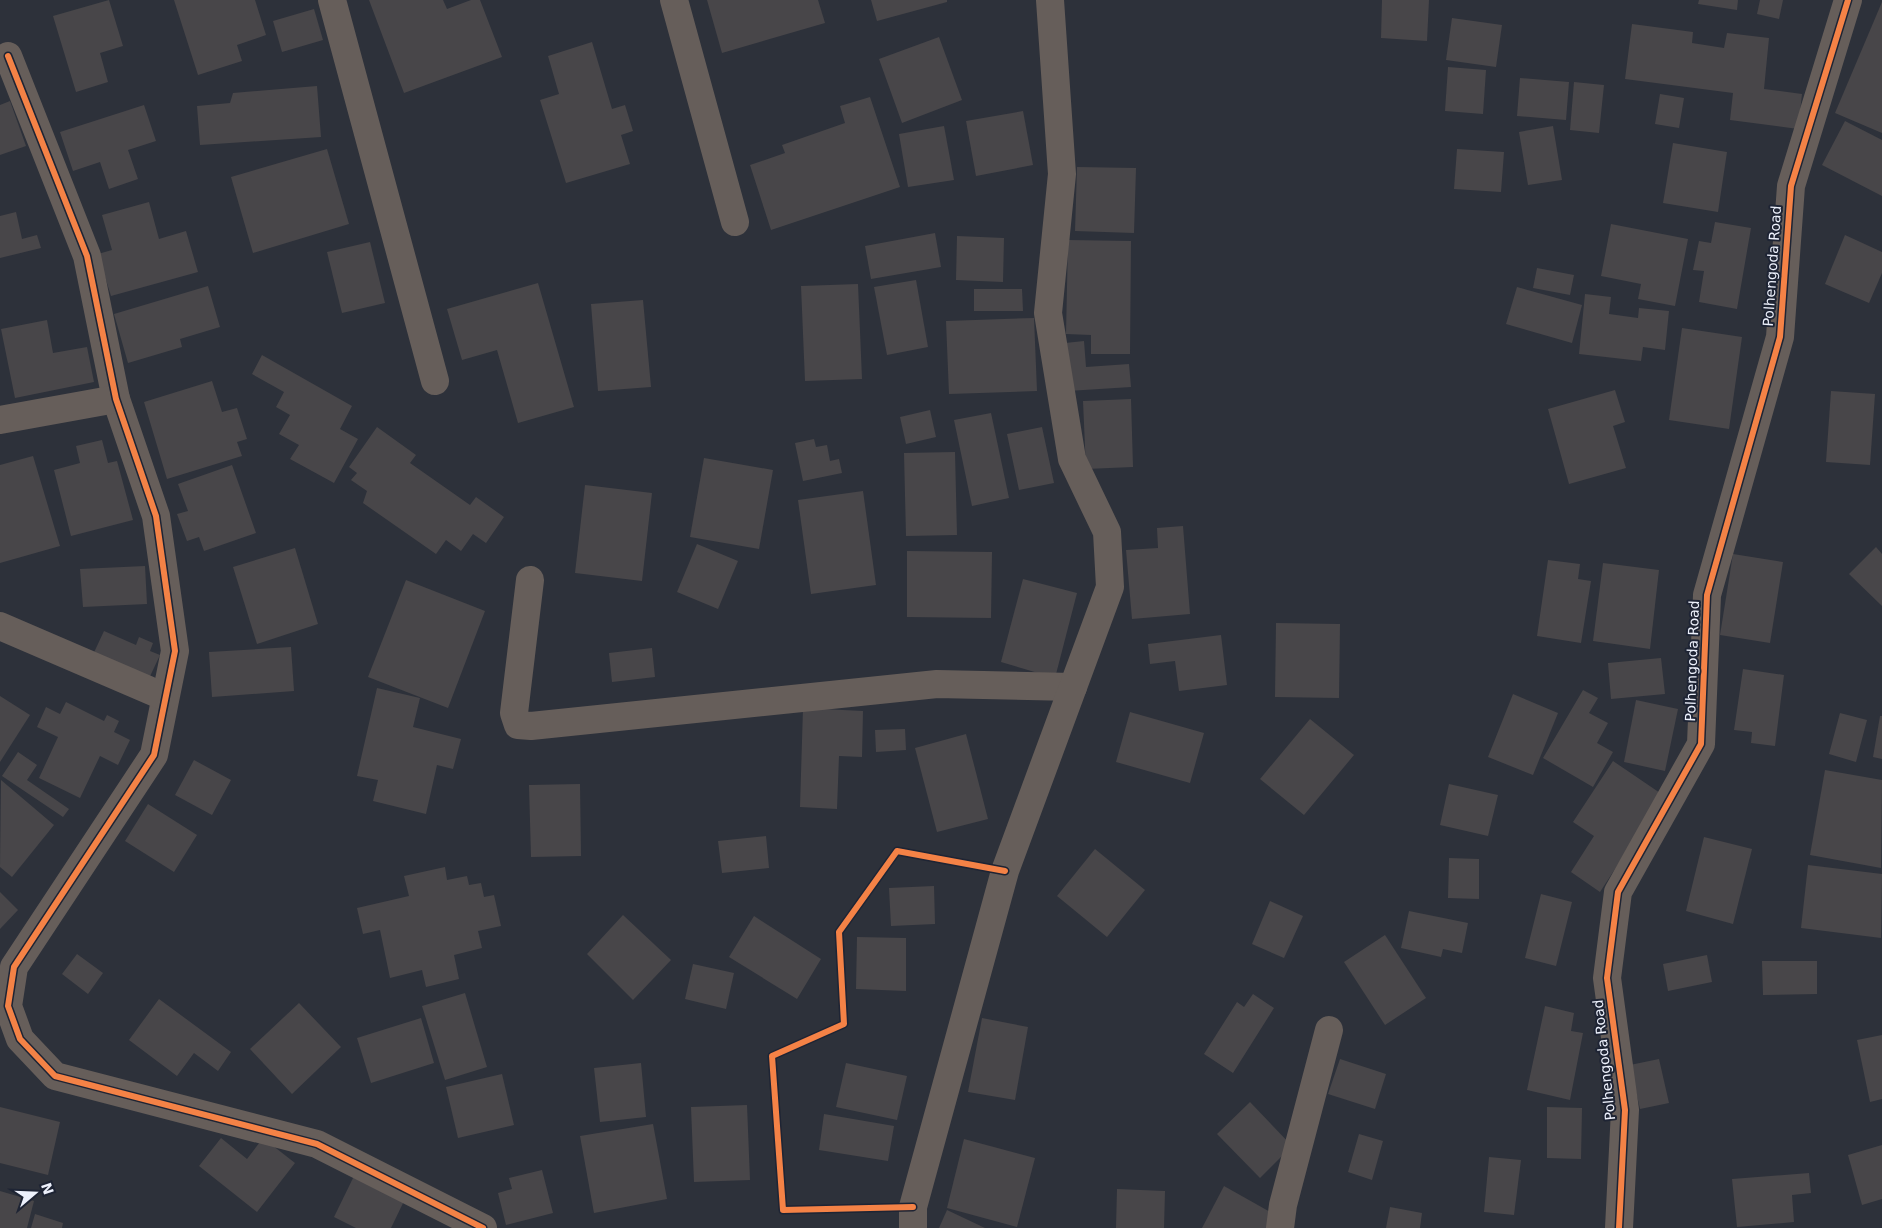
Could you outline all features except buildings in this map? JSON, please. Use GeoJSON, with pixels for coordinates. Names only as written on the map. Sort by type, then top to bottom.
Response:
{"type":"FeatureCollection","features":[{"type":"Feature","properties":{"kind":"street"},"geometry":{"type":"LineString","coordinates":[[332,0],[435,381]]}},
{"type":"Feature","properties":{"kind":"street"},"geometry":{"type":"LineString","coordinates":[[674,0],[735,222]]}},
{"type":"Feature","properties":{"kind":"street"},"geometry":{"type":"LineString","coordinates":[[913,1228],[913,1207],[1005,870],[1110,587],[1107,532],[1072,459],[1048,313],[1062,174],[1050,0]]}},
{"type":"Feature","properties":{"kind":"street","name":"Polhengoda Road"},"geometry":{"type":"LineString","coordinates":[[1619,1228],[1625,1110],[1607,978],[1618,892],[1701,744],[1707,594],[1780,337],[1791,186],[1848,0]]}},
{"type":"Feature","properties":{"kind":"street"},"geometry":{"type":"LineString","coordinates":[[8,56],[87,256],[116,399],[156,516],[174,651],[154,754],[14,968],[8,1006],[20,1039],[55,1076],[317,1144],[483,1228]]}},
{"type":"Feature","properties":{"kind":"street"},"geometry":{"type":"LineString","coordinates":[[0,420],[116,399]]}},
{"type":"Feature","properties":{"kind":"street"},"geometry":{"type":"LineString","coordinates":[[530,580],[514,713],[518,725],[531,726],[937,684],[1073,687]]}},
{"type":"Feature","properties":{"kind":"street"},"geometry":{"type":"LineString","coordinates":[[0,626],[165,697]]}},
{"type":"Feature","properties":{"kind":"street"},"geometry":{"type":"LineString","coordinates":[[1280,1228],[1283,1205],[1330,1030]]}},
{"type":"Feature","properties":{"kind":"cycle path"},"geometry":{"type":"LineString","coordinates":[[1619,1228],[1625,1110],[1607,978],[1618,892],[1701,744],[1707,595],[1780,337],[1791,186],[1848,0]]}},
{"type":"Feature","properties":{"kind":"cycle path"},"geometry":{"type":"LineString","coordinates":[[8,56],[87,256],[116,399],[156,516],[175,651],[154,755],[14,967],[8,1006],[20,1039],[55,1076],[317,1144],[483,1228]]}},
{"type":"Feature","properties":{"kind":"cycle path"},"geometry":{"type":"LineString","coordinates":[[913,1207],[783,1210],[772,1056],[844,1024],[839,932],[897,851],[1005,871]]}}]}
